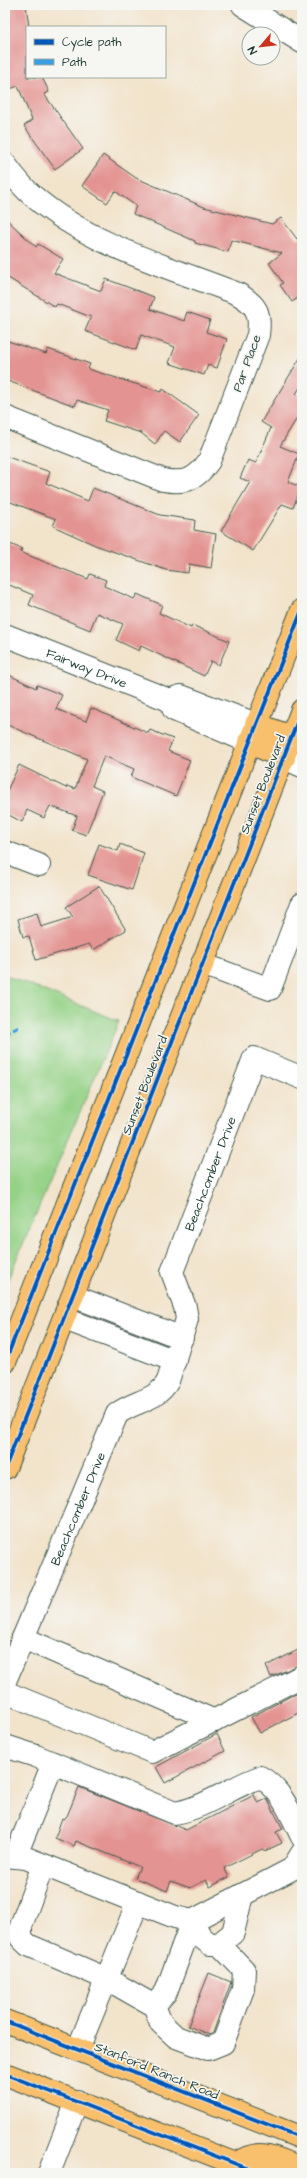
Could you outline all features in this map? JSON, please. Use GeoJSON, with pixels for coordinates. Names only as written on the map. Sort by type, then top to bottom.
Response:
{"type":"FeatureCollection","features":[{"type":"Feature","properties":{"kind":"main road","name":"Sunset Boulevard"},"geometry":{"type":"LineString","coordinates":[[5,1362],[302,610]]}},
{"type":"Feature","properties":{"kind":"main road","name":"Sunset Boulevard"},"geometry":{"type":"LineString","coordinates":[[5,1468],[65,1319],[202,964],[293,762],[302,710]]}},
{"type":"Feature","properties":{"kind":"main road"},"geometry":{"type":"LineString","coordinates":[[253,733],[297,739]]}},
{"type":"Feature","properties":{"kind":"main road"},"geometry":{"type":"LineString","coordinates":[[253,733],[293,762]]}},
{"type":"Feature","properties":{"kind":"main road","name":"Stanford Ranch Road"},"geometry":{"type":"LineString","coordinates":[[5,2021],[302,2138]]}},
{"type":"Feature","properties":{"kind":"main road"},"geometry":{"type":"LineString","coordinates":[[5,2074],[259,2173]]}},
{"type":"Feature","properties":{"kind":"main road"},"geometry":{"type":"LineString","coordinates":[[236,2164],[246,2157],[256,2154],[276,2158],[302,2169]]}},
{"type":"Feature","properties":{"kind":"street"},"geometry":{"type":"LineString","coordinates":[[243,5],[302,42]]}},
{"type":"Feature","properties":{"kind":"street","name":"Par Place"},"geometry":{"type":"LineString","coordinates":[[5,164],[32,195],[80,230],[112,245],[238,294],[249,301],[257,310],[260,323],[258,335],[208,461],[202,472],[191,480],[177,482],[163,480],[5,417]]}},
{"type":"Feature","properties":{"kind":"street","name":"Fairway Drive"},"geometry":{"type":"LineString","coordinates":[[5,635],[169,700],[174,710],[253,733]]}},
{"type":"Feature","properties":{"kind":"street"},"geometry":{"type":"LineString","coordinates":[[5,852],[39,865]]}},
{"type":"Feature","properties":{"kind":"street"},"geometry":{"type":"LineString","coordinates":[[202,964],[270,989],[302,904]]}},
{"type":"Feature","properties":{"kind":"street","name":"Beachcomber Drive"},"geometry":{"type":"LineString","coordinates":[[5,1680],[117,1414],[129,1405],[140,1403],[163,1390],[175,1361],[187,1319],[185,1307],[172,1272],[254,1058],[302,1078]]}},
{"type":"Feature","properties":{"kind":"street"},"geometry":{"type":"LineString","coordinates":[[73,1296],[182,1338]]}},
{"type":"Feature","properties":{"kind":"street"},"geometry":{"type":"LineString","coordinates":[[65,1319],[175,1361]]}},
{"type":"Feature","properties":{"kind":"street"},"geometry":{"type":"LineString","coordinates":[[23,1638],[215,1721]]}},
{"type":"Feature","properties":{"kind":"street"},"geometry":{"type":"LineString","coordinates":[[5,1692],[152,1752],[302,1676]]}},
{"type":"Feature","properties":{"kind":"street"},"geometry":{"type":"LineString","coordinates":[[5,1746],[53,1762],[175,1813],[191,1810],[244,1783],[260,1777],[270,1782],[280,1794],[302,1837]]}},
{"type":"Feature","properties":{"kind":"street"},"geometry":{"type":"LineString","coordinates":[[53,1762],[10,1856],[44,1865],[176,1917],[192,1921],[292,1869],[302,1854]]}},
{"type":"Feature","properties":{"kind":"street"},"geometry":{"type":"LineString","coordinates":[[44,1865],[21,1926],[13,1939],[106,1979],[149,2003],[153,2003],[166,1992],[192,1921]]}},
{"type":"Feature","properties":{"kind":"street"},"geometry":{"type":"LineString","coordinates":[[192,1921],[201,1937],[210,1944],[219,1944],[233,1933],[242,1895]]}},
{"type":"Feature","properties":{"kind":"street"},"geometry":{"type":"LineString","coordinates":[[78,2049],[138,1902]]}},
{"type":"Feature","properties":{"kind":"street"},"geometry":{"type":"LineString","coordinates":[[153,2003],[161,2023],[176,2037],[208,2049],[223,2043],[243,1989],[244,1970],[219,1944]]}},
{"type":"Feature","properties":{"kind":"street"},"geometry":{"type":"LineString","coordinates":[[50,2173],[77,2101]]}},
{"type":"Feature","properties":{"kind":"green space"},"geometry":{"type":"Polygon","coordinates":[[[5,975],[119,1021],[5,1286],[5,975]]]}},
{"type":"Feature","properties":{"kind":"building"},"geometry":{"type":"Polygon","coordinates":[[[5,5],[26,5],[29,26],[26,26],[26,78],[42,78],[49,92],[44,94],[83,149],[55,169],[24,126],[32,120],[18,86],[10,89],[5,78],[5,5]]]}},
{"type":"Feature","properties":{"kind":"building"},"geometry":{"type":"Polygon","coordinates":[[[103,155],[136,178],[204,207],[272,224],[281,218],[297,239],[302,235],[302,295],[292,302],[280,285],[283,283],[269,263],[282,253],[231,240],[228,252],[195,243],[195,241],[133,214],[136,206],[115,191],[107,203],[82,186],[103,155]]]}},
{"type":"Feature","properties":{"kind":"building"},"geometry":{"type":"Polygon","coordinates":[[[5,218],[36,247],[38,244],[63,259],[54,273],[101,291],[106,279],[154,297],[150,309],[184,321],[187,312],[210,320],[206,332],[227,339],[217,368],[208,365],[204,375],[169,363],[175,347],[141,335],[136,350],[85,331],[91,317],[57,304],[55,307],[5,276],[5,218]]]}},
{"type":"Feature","properties":{"kind":"building"},"geometry":{"type":"Polygon","coordinates":[[[5,340],[46,354],[48,349],[90,364],[88,369],[161,392],[163,389],[199,415],[180,442],[164,431],[155,444],[141,433],[104,421],[108,410],[77,400],[75,406],[5,380],[5,340]]]}},
{"type":"Feature","properties":{"kind":"building"},"geometry":{"type":"Polygon","coordinates":[[[302,355],[302,384],[296,394],[302,398],[302,410],[280,446],[299,454],[288,482],[301,487],[293,508],[282,504],[253,551],[221,531],[250,482],[240,478],[248,460],[256,463],[271,428],[261,422],[302,355]]]}},
{"type":"Feature","properties":{"kind":"building"},"geometry":{"type":"Polygon","coordinates":[[[5,456],[50,472],[46,483],[88,501],[93,488],[160,515],[195,520],[194,530],[216,534],[211,568],[189,564],[188,573],[166,570],[95,545],[53,526],[56,519],[5,500],[5,456]]]}},
{"type":"Feature","properties":{"kind":"building"},"geometry":{"type":"Polygon","coordinates":[[[5,542],[22,549],[20,552],[88,579],[90,574],[106,580],[104,586],[134,599],[137,594],[162,605],[159,613],[191,628],[192,625],[229,641],[219,665],[211,661],[204,676],[141,646],[139,651],[116,640],[123,624],[97,613],[90,630],[29,605],[33,595],[7,584],[5,587],[5,542]]]}},
{"type":"Feature","properties":{"kind":"building"},"geometry":{"type":"Polygon","coordinates":[[[5,673],[36,688],[37,685],[62,695],[56,709],[86,721],[91,708],[148,733],[150,730],[173,739],[168,751],[190,760],[176,796],[131,777],[134,769],[104,756],[92,786],[103,791],[86,835],[72,830],[77,816],[50,806],[44,818],[27,810],[22,822],[5,813],[5,795],[19,765],[66,788],[67,786],[75,789],[87,759],[5,724],[5,673]]]}},
{"type":"Feature","properties":{"kind":"building"},"geometry":{"type":"Polygon","coordinates":[[[99,844],[118,851],[120,844],[144,853],[132,890],[88,875],[99,844]]]}},
{"type":"Feature","properties":{"kind":"building"},"geometry":{"type":"Polygon","coordinates":[[[99,886],[126,930],[93,950],[89,944],[36,960],[29,936],[23,937],[18,919],[37,913],[41,927],[73,917],[66,907],[99,886]]]}},
{"type":"Feature","properties":{"kind":"building"},"geometry":{"type":"Polygon","coordinates":[[[302,1648],[302,1664],[271,1677],[266,1666],[302,1648]]]}},
{"type":"Feature","properties":{"kind":"building"},"geometry":{"type":"Polygon","coordinates":[[[302,1690],[302,1711],[260,1733],[251,1717],[302,1690]]]}},
{"type":"Feature","properties":{"kind":"building"},"geometry":{"type":"Polygon","coordinates":[[[217,1734],[225,1751],[165,1783],[156,1767],[217,1734]]]}},
{"type":"Feature","properties":{"kind":"building"},"geometry":{"type":"Polygon","coordinates":[[[79,1787],[186,1830],[254,1795],[258,1803],[267,1799],[283,1829],[276,1832],[282,1843],[265,1851],[262,1849],[224,1868],[229,1877],[210,1887],[206,1880],[190,1888],[171,1881],[167,1891],[135,1878],[140,1867],[76,1841],[74,1846],[55,1838],[62,1818],[64,1819],[67,1816],[79,1787]]]}},
{"type":"Feature","properties":{"kind":"building"},"geometry":{"type":"Polygon","coordinates":[[[209,1973],[231,1982],[213,2033],[210,2035],[188,2026],[209,1973]]]}},
{"type":"Feature","properties":{"kind":"marked path"},"geometry":{"type":"LineString","coordinates":[[5,1034],[21,1026]]}},
{"type":"Feature","properties":{"kind":"cycle path"},"geometry":{"type":"LineString","coordinates":[[5,1362],[302,610]]}},
{"type":"Feature","properties":{"kind":"cycle path"},"geometry":{"type":"LineString","coordinates":[[5,1468],[302,710]]}},
{"type":"Feature","properties":{"kind":"cycle path"},"geometry":{"type":"LineString","coordinates":[[5,2021],[302,2138]]}},
{"type":"Feature","properties":{"kind":"cycle path"},"geometry":{"type":"LineString","coordinates":[[5,2074],[259,2173]]}}]}
